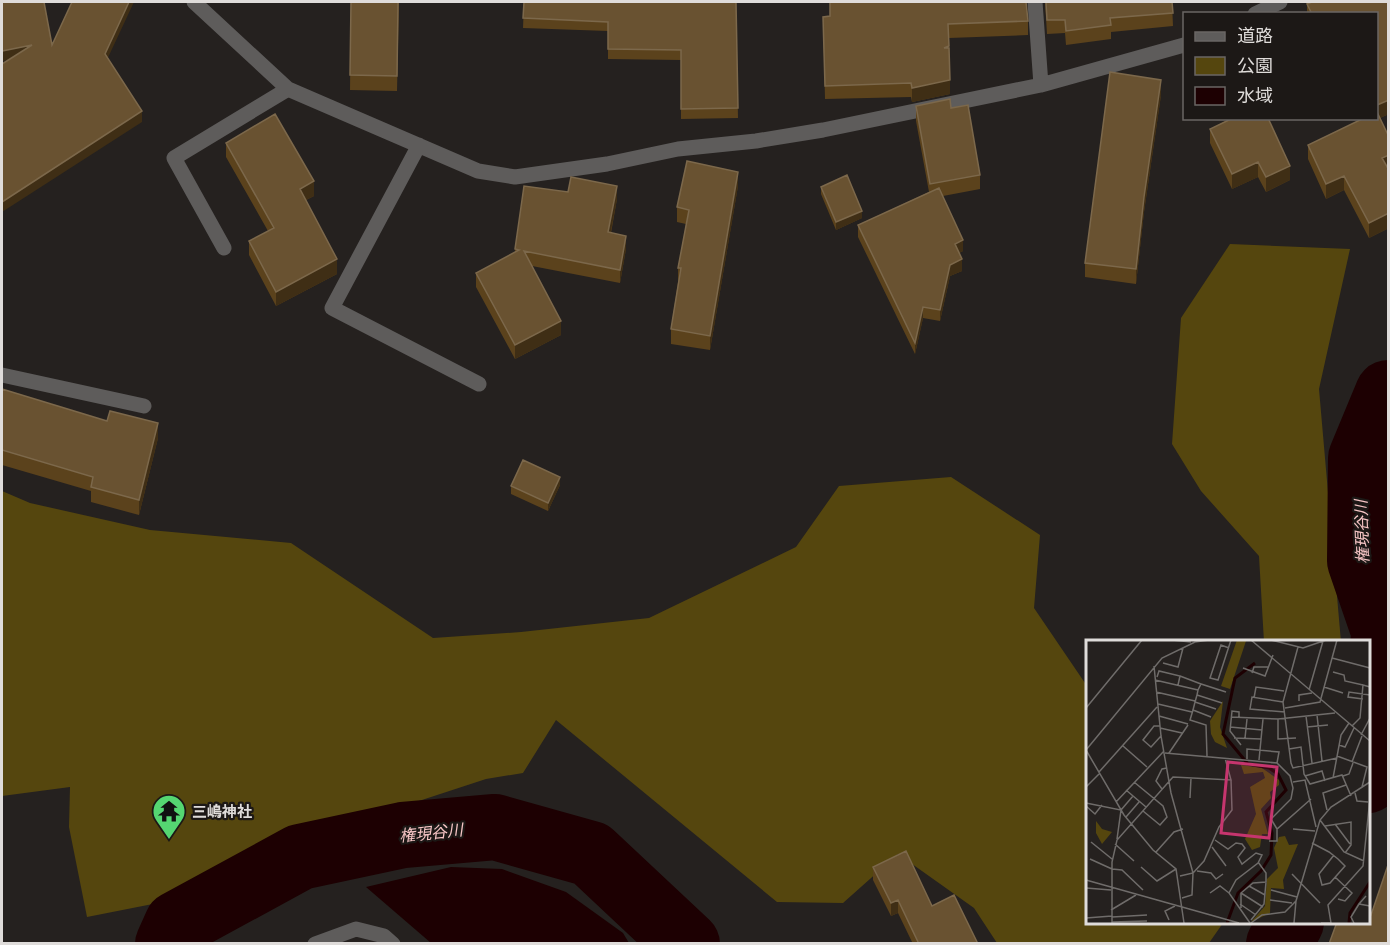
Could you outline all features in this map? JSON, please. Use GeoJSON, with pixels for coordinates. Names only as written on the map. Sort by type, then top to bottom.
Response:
{"type":"FeatureCollection","features":[{"type":"Feature","properties":{"kind":"street"},"geometry":{"type":"LineString","coordinates":[[194,2],[288,89],[478,171],[514,177],[607,164],[678,149],[756,141],[823,130],[1041,85],[1183,46]]}},
{"type":"Feature","properties":{"kind":"street"},"geometry":{"type":"LineString","coordinates":[[1035,2],[1041,85]]}},
{"type":"Feature","properties":{"kind":"street"},"geometry":{"type":"LineString","coordinates":[[1260,12],[1280,2]]}},
{"type":"Feature","properties":{"kind":"street"},"geometry":{"type":"LineString","coordinates":[[224,248],[174,158],[288,89]]}},
{"type":"Feature","properties":{"kind":"street"},"geometry":{"type":"LineString","coordinates":[[419,145],[332,308],[479,384]]}},
{"type":"Feature","properties":{"kind":"street"},"geometry":{"type":"LineString","coordinates":[[2,375],[144,406]]}},
{"type":"Feature","properties":{"kind":"street"},"geometry":{"type":"LineString","coordinates":[[315,944],[356,929],[384,936],[393,944]]}},
{"type":"Feature","properties":{"kind":"green space"},"geometry":{"type":"Polygon","coordinates":[[[1230,244],[1350,249],[1319,389],[1341,640],[1264,640],[1259,556],[1201,491],[1172,444],[1181,318],[1230,244]]]}},
{"type":"Feature","properties":{"kind":"green space"},"geometry":{"type":"Polygon","coordinates":[[[951,477],[1040,535],[1034,608],[1086,685],[1086,924],[1222,924],[1209,943],[997,943],[974,908],[898,854],[843,903],[777,902],[556,720],[523,773],[486,779],[263,852],[168,901],[87,917],[69,827],[70,787],[2,796],[2,491],[30,503],[150,530],[291,543],[433,638],[521,632],[649,618],[796,547],[839,486],[951,477]]]}},
{"type":"Feature","properties":{"kind":"water"},"geometry":{"type":"Polygon","coordinates":[[[451,867],[502,869],[566,892],[623,933],[629,943],[431,943],[366,887],[451,867]]]}},
{"type":"Feature","properties":{"kind":"building"},"geometry":{"type":"Polygon","coordinates":[[[2,2],[44,2],[52,45],[72,2],[129,2],[105,54],[142,111],[2,202],[2,64],[32,45],[2,51],[2,2]]]}},
{"type":"Feature","properties":{"kind":"building"},"geometry":{"type":"Polygon","coordinates":[[[351,2],[398,2],[397,76],[350,75],[351,2]]]}},
{"type":"Feature","properties":{"kind":"building"},"geometry":{"type":"Polygon","coordinates":[[[524,2],[736,2],[738,108],[681,109],[681,50],[608,49],[608,22],[523,18],[524,2]]]}},
{"type":"Feature","properties":{"kind":"building"},"geometry":{"type":"Polygon","coordinates":[[[830,2],[1026,2],[1028,21],[948,24],[949,46],[944,48],[949,48],[950,80],[912,88],[911,83],[825,86],[823,17],[830,16],[830,2]]]}},
{"type":"Feature","properties":{"kind":"building"},"geometry":{"type":"Polygon","coordinates":[[[1046,2],[1172,2],[1173,13],[1110,18],[1111,25],[1066,31],[1065,20],[1047,20],[1046,2]]]}},
{"type":"Feature","properties":{"kind":"building"},"geometry":{"type":"Polygon","coordinates":[[[1312,2],[1389,2],[1389,100],[1378,105],[1378,12],[1311,12],[1307,4],[1312,2]]]}},
{"type":"Feature","properties":{"kind":"building"},"geometry":{"type":"Polygon","coordinates":[[[1110,72],[1161,80],[1136,269],[1085,263],[1110,72]]]}},
{"type":"Feature","properties":{"kind":"building"},"geometry":{"type":"Polygon","coordinates":[[[950,99],[951,108],[968,105],[980,175],[930,184],[916,106],[950,99]]]}},
{"type":"Feature","properties":{"kind":"building"},"geometry":{"type":"Polygon","coordinates":[[[275,114],[314,181],[300,189],[337,259],[276,292],[249,241],[274,228],[226,143],[275,114]]]}},
{"type":"Feature","properties":{"kind":"building"},"geometry":{"type":"Polygon","coordinates":[[[1378,114],[1389,137],[1389,155],[1382,158],[1389,170],[1389,213],[1369,223],[1344,176],[1326,184],[1308,145],[1360,120],[1378,120],[1378,114]]]}},
{"type":"Feature","properties":{"kind":"building"},"geometry":{"type":"Polygon","coordinates":[[[1229,120],[1269,120],[1290,166],[1266,177],[1258,162],[1232,174],[1210,129],[1229,120]]]}},
{"type":"Feature","properties":{"kind":"building"},"geometry":{"type":"Polygon","coordinates":[[[687,161],[738,172],[710,336],[671,329],[681,268],[678,268],[689,210],[677,207],[687,161]]]}},
{"type":"Feature","properties":{"kind":"building"},"geometry":{"type":"Polygon","coordinates":[[[847,175],[862,211],[836,222],[821,187],[847,175]]]}},
{"type":"Feature","properties":{"kind":"building"},"geometry":{"type":"Polygon","coordinates":[[[571,177],[617,186],[608,232],[626,236],[620,270],[524,251],[561,321],[515,345],[476,273],[519,250],[515,249],[524,186],[568,192],[571,177]]]}},
{"type":"Feature","properties":{"kind":"building"},"geometry":{"type":"Polygon","coordinates":[[[939,188],[963,240],[955,244],[962,259],[950,265],[940,310],[923,307],[915,343],[858,225],[939,188]]]}},
{"type":"Feature","properties":{"kind":"building"},"geometry":{"type":"Polygon","coordinates":[[[2,389],[107,421],[110,411],[158,423],[139,500],[91,487],[93,477],[2,450],[2,389]]]}},
{"type":"Feature","properties":{"kind":"building"},"geometry":{"type":"Polygon","coordinates":[[[523,460],[560,477],[548,503],[511,486],[523,460]]]}},
{"type":"Feature","properties":{"kind":"building"},"geometry":{"type":"Polygon","coordinates":[[[906,851],[932,906],[954,895],[978,944],[919,944],[898,900],[891,903],[873,867],[906,851]]]}},
{"type":"Feature","properties":{"kind":"building"},"geometry":{"type":"Polygon","coordinates":[[[1389,862],[1389,944],[1329,944],[1336,924],[1369,924],[1369,914],[1371,915],[1389,862]]]}},
{"type":"Feature","properties":{"kind":"waterway","name":"権現谷川"},"geometry":{"type":"LineString","coordinates":[[1369,774],[1381,702],[1384,631],[1360,561],[1361,458],[1388,393]]}},
{"type":"Feature","properties":{"kind":"waterway","name":"権現谷川"},"geometry":{"type":"LineString","coordinates":[[168,944],[177,924],[300,857],[403,835],[495,827],[591,854],[687,944]]}},
{"type":"Feature","properties":{"kind":"waterway","name":"権現谷川"},"geometry":{"type":"LineString","coordinates":[[1279,944],[1290,924]]}},
{"type":"Feature","properties":{"kind":"place","name":"三嶋神社"},"geometry":{"type":"Point","coordinates":[169,840]}}]}
